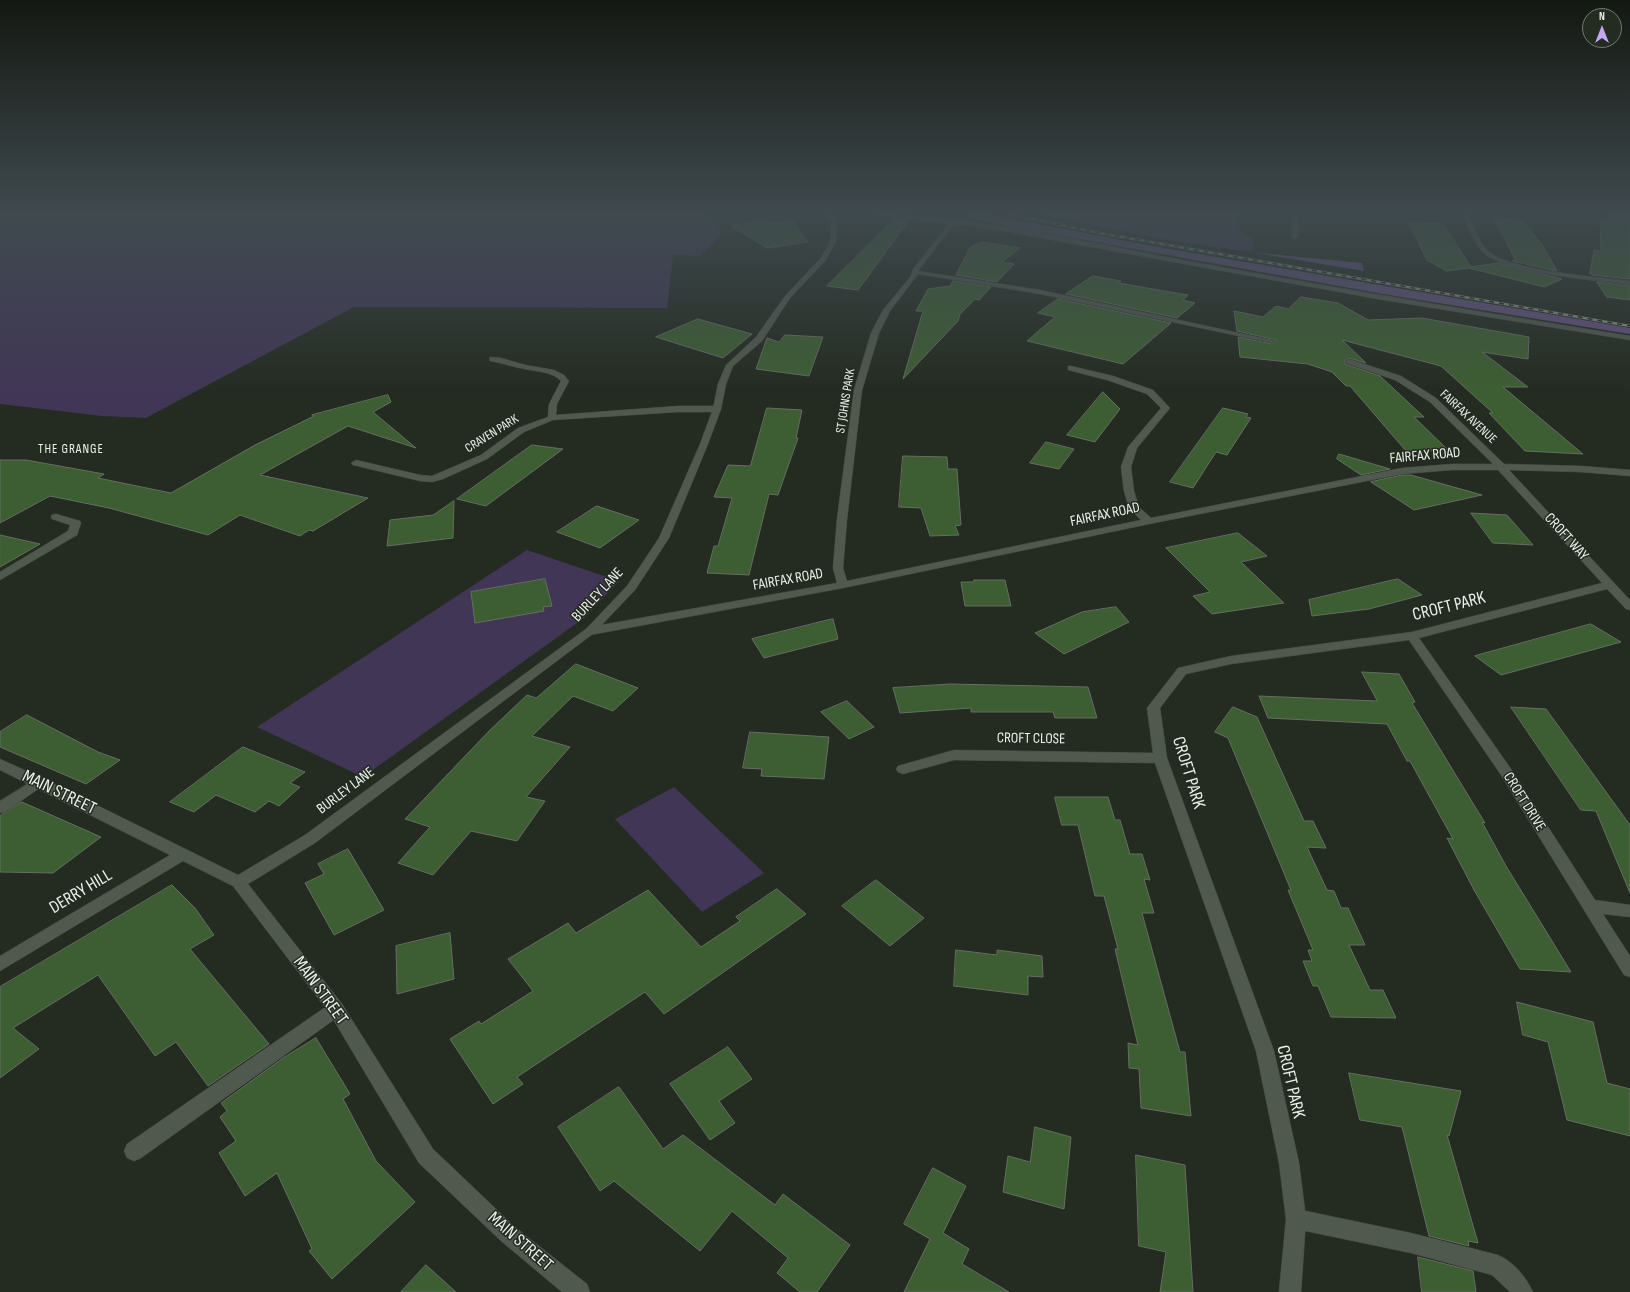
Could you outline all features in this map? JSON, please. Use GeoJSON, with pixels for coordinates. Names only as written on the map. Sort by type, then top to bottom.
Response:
{"type":"FeatureCollection","features":[{"type":"Feature","properties":{"kind":"street","name":"BURLEY LANE"},"geometry":{"type":"LineString","coordinates":[[238,882],[310,839],[590,631],[631,588],[664,538],[717,409],[722,384],[730,365],[759,339],[787,297],[809,274]]}},
{"type":"Feature","properties":{"kind":"street","name":"ST JOHNS PARK"},"geometry":{"type":"LineString","coordinates":[[843,585],[838,568],[842,519],[858,390],[875,333],[887,310],[914,274]]}},
{"type":"Feature","properties":{"kind":"street"},"geometry":{"type":"LineString","coordinates":[[928,274],[1040,292],[1272,341]]}},
{"type":"Feature","properties":{"kind":"street"},"geometry":{"type":"LineString","coordinates":[[1253,274],[1372,296],[1630,338]]}},
{"type":"Feature","properties":{"kind":"street"},"geometry":{"type":"LineString","coordinates":[[1573,274],[1630,283]]}},
{"type":"Feature","properties":{"kind":"street"},"geometry":{"type":"LineString","coordinates":[[493,359],[507,360],[523,366],[550,371],[561,376],[565,381],[564,387],[553,399],[551,407],[552,418]]}},
{"type":"Feature","properties":{"kind":"street","name":"FAIRFAX AVENUE"},"geometry":{"type":"LineString","coordinates":[[1349,360],[1398,378],[1433,400],[1501,467]]}},
{"type":"Feature","properties":{"kind":"street"},"geometry":{"type":"LineString","coordinates":[[1071,368],[1110,378],[1150,392],[1166,408],[1134,447],[1126,467],[1129,491],[1134,508],[1149,521]]}},
{"type":"Feature","properties":{"kind":"street","name":"CRAVEN PARK"},"geometry":{"type":"LineString","coordinates":[[356,463],[420,478],[440,477],[484,457],[521,430],[552,418],[678,409],[717,409]]}},
{"type":"Feature","properties":{"kind":"street","name":"FAIRFAX ROAD"},"geometry":{"type":"LineString","coordinates":[[590,631],[843,585],[1149,521],[1402,471],[1452,467],[1501,467],[1581,469],[1630,473]]}},
{"type":"Feature","properties":{"kind":"street","name":"CROFT WAY"},"geometry":{"type":"LineString","coordinates":[[1501,467],[1630,607]]}},
{"type":"Feature","properties":{"kind":"street"},"geometry":{"type":"LineString","coordinates":[[0,577],[73,533],[76,523],[56,517]]}},
{"type":"Feature","properties":{"kind":"street","name":"CROFT PARK"},"geometry":{"type":"LineString","coordinates":[[1290,1292],[1296,1219],[1289,1163],[1265,1051],[1160,758],[1153,708],[1182,671],[1231,660],[1412,636],[1610,585]]}},
{"type":"Feature","properties":{"kind":"street","name":"CROFT DRIVE"},"geometry":{"type":"LineString","coordinates":[[1412,636],[1506,772],[1630,970]]}},
{"type":"Feature","properties":{"kind":"street","name":"CROFT CLOSE"},"geometry":{"type":"LineString","coordinates":[[903,770],[954,755],[1160,758]]}},
{"type":"Feature","properties":{"kind":"street","name":"MAIN STREET"},"geometry":{"type":"LineString","coordinates":[[0,764],[238,882],[336,1009],[426,1156],[508,1234],[579,1292]]}},
{"type":"Feature","properties":{"kind":"street"},"geometry":{"type":"LineString","coordinates":[[0,808],[39,782]]}},
{"type":"Feature","properties":{"kind":"street","name":"DERRY HILL"},"geometry":{"type":"LineString","coordinates":[[0,964],[183,854]]}},
{"type":"Feature","properties":{"kind":"street"},"geometry":{"type":"LineString","coordinates":[[1590,906],[1630,911]]}},
{"type":"Feature","properties":{"kind":"street"},"geometry":{"type":"LineString","coordinates":[[134,1151],[336,1009]]}},
{"type":"Feature","properties":{"kind":"street"},"geometry":{"type":"LineString","coordinates":[[1296,1219],[1411,1242],[1498,1266],[1518,1285],[1522,1292]]}},
{"type":"Feature","properties":{"kind":"shaded area"},"geometry":{"type":"Polygon","coordinates":[[[0,274],[671,274],[667,308],[354,307],[146,418],[102,416],[0,404],[0,274]]]}},
{"type":"Feature","properties":{"kind":"shaded area"},"geometry":{"type":"Polygon","coordinates":[[[1274,274],[1317,274],[1630,328],[1630,334],[1383,294],[1274,274]]]}},
{"type":"Feature","properties":{"kind":"shaded area"},"geometry":{"type":"Polygon","coordinates":[[[527,550],[619,581],[584,618],[363,777],[257,727],[527,550]]]}},
{"type":"Feature","properties":{"kind":"shaded area"},"geometry":{"type":"Polygon","coordinates":[[[674,787],[764,873],[702,912],[615,819],[674,787]]]}},
{"type":"Feature","properties":{"kind":"building"},"geometry":{"type":"Polygon","coordinates":[[[839,274],[869,274],[858,290],[827,286],[839,274]]]}},
{"type":"Feature","properties":{"kind":"building"},"geometry":{"type":"Polygon","coordinates":[[[956,274],[1004,274],[997,282],[956,274]]]}},
{"type":"Feature","properties":{"kind":"building"},"geometry":{"type":"Polygon","coordinates":[[[1494,274],[1543,274],[1562,279],[1544,287],[1494,274]]]}},
{"type":"Feature","properties":{"kind":"building"},"geometry":{"type":"Polygon","coordinates":[[[1630,274],[1630,279],[1592,275],[1630,274]]]}},
{"type":"Feature","properties":{"kind":"building"},"geometry":{"type":"Polygon","coordinates":[[[1093,276],[1121,281],[1118,283],[1188,295],[1183,300],[1195,303],[1177,318],[1066,294],[1093,276]]]}},
{"type":"Feature","properties":{"kind":"building"},"geometry":{"type":"Polygon","coordinates":[[[953,281],[991,287],[979,300],[975,299],[960,314],[958,321],[903,379],[923,311],[916,311],[928,289],[950,286],[953,281]]]}},
{"type":"Feature","properties":{"kind":"building"},"geometry":{"type":"Polygon","coordinates":[[[1597,282],[1630,286],[1630,300],[1607,297],[1597,282]]]}},
{"type":"Feature","properties":{"kind":"building"},"geometry":{"type":"Polygon","coordinates":[[[1301,297],[1338,303],[1368,320],[1422,318],[1529,337],[1528,359],[1482,352],[1528,387],[1503,387],[1583,454],[1525,451],[1489,413],[1493,413],[1441,366],[1342,340],[1366,363],[1349,358],[1344,361],[1345,364],[1380,376],[1424,417],[1414,417],[1449,451],[1406,451],[1350,386],[1346,386],[1332,372],[1308,364],[1240,357],[1238,337],[1272,344],[1277,341],[1237,331],[1234,311],[1263,317],[1276,306],[1288,309],[1301,297]]]}},
{"type":"Feature","properties":{"kind":"building"},"geometry":{"type":"Polygon","coordinates":[[[1058,299],[1171,323],[1123,364],[1027,341],[1055,317],[1038,313],[1058,299]]]}},
{"type":"Feature","properties":{"kind":"building"},"geometry":{"type":"Polygon","coordinates":[[[698,319],[752,334],[723,358],[656,337],[698,319]]]}},
{"type":"Feature","properties":{"kind":"building"},"geometry":{"type":"Polygon","coordinates":[[[785,335],[823,337],[809,376],[756,369],[767,338],[779,342],[785,335]]]}},
{"type":"Feature","properties":{"kind":"building"},"geometry":{"type":"Polygon","coordinates":[[[1103,392],[1120,409],[1095,442],[1067,435],[1103,392]]]}},
{"type":"Feature","properties":{"kind":"building"},"geometry":{"type":"Polygon","coordinates":[[[388,395],[391,402],[373,412],[416,448],[348,426],[260,475],[368,498],[313,531],[309,530],[300,536],[240,515],[208,535],[109,508],[50,496],[0,523],[0,460],[26,460],[104,474],[98,478],[171,493],[255,445],[314,416],[312,415],[388,395]]]}},
{"type":"Feature","properties":{"kind":"building"},"geometry":{"type":"Polygon","coordinates":[[[767,408],[802,410],[796,438],[798,438],[778,495],[769,494],[749,575],[707,573],[714,546],[718,546],[732,498],[714,497],[728,465],[750,466],[767,408]]]}},
{"type":"Feature","properties":{"kind":"building"},"geometry":{"type":"Polygon","coordinates":[[[1223,408],[1248,414],[1246,417],[1251,418],[1227,455],[1216,452],[1193,488],[1170,482],[1223,408]]]}},
{"type":"Feature","properties":{"kind":"building"},"geometry":{"type":"Polygon","coordinates":[[[1046,442],[1074,449],[1059,469],[1030,463],[1046,442]]]}},
{"type":"Feature","properties":{"kind":"building"},"geometry":{"type":"Polygon","coordinates":[[[532,445],[563,449],[486,506],[457,499],[532,445]]]}},
{"type":"Feature","properties":{"kind":"building"},"geometry":{"type":"Polygon","coordinates":[[[1339,454],[1390,469],[1361,475],[1337,459],[1339,454]]]}},
{"type":"Feature","properties":{"kind":"building"},"geometry":{"type":"Polygon","coordinates":[[[903,456],[947,457],[948,469],[957,469],[961,525],[955,526],[959,535],[930,536],[921,508],[899,507],[903,456]]]}},
{"type":"Feature","properties":{"kind":"building"},"geometry":{"type":"Polygon","coordinates":[[[1402,475],[1411,475],[1482,495],[1414,510],[1371,482],[1402,475]]]}},
{"type":"Feature","properties":{"kind":"building"},"geometry":{"type":"Polygon","coordinates":[[[454,501],[453,538],[387,546],[390,520],[433,515],[454,501]]]}},
{"type":"Feature","properties":{"kind":"building"},"geometry":{"type":"Polygon","coordinates":[[[597,506],[639,520],[600,548],[557,532],[597,506]]]}},
{"type":"Feature","properties":{"kind":"building"},"geometry":{"type":"Polygon","coordinates":[[[1471,513],[1507,515],[1533,545],[1493,543],[1471,513]]]}},
{"type":"Feature","properties":{"kind":"building"},"geometry":{"type":"Polygon","coordinates":[[[1238,533],[1267,556],[1241,562],[1284,603],[1212,614],[1193,596],[1210,592],[1166,548],[1238,533]]]}},
{"type":"Feature","properties":{"kind":"building"},"geometry":{"type":"Polygon","coordinates":[[[0,535],[40,544],[0,567],[0,535]]]}},
{"type":"Feature","properties":{"kind":"building"},"geometry":{"type":"Polygon","coordinates":[[[545,579],[552,606],[543,607],[544,611],[475,623],[471,592],[545,579]]]}},
{"type":"Feature","properties":{"kind":"building"},"geometry":{"type":"Polygon","coordinates":[[[1398,579],[1422,595],[1369,609],[1312,616],[1309,600],[1398,579]]]}},
{"type":"Feature","properties":{"kind":"building"},"geometry":{"type":"Polygon","coordinates":[[[974,580],[1005,580],[1011,606],[965,606],[961,582],[974,582],[974,580]]]}},
{"type":"Feature","properties":{"kind":"building"},"geometry":{"type":"Polygon","coordinates":[[[1116,607],[1129,622],[1064,654],[1035,633],[1082,612],[1116,607]]]}},
{"type":"Feature","properties":{"kind":"building"},"geometry":{"type":"Polygon","coordinates":[[[833,619],[838,639],[764,658],[752,639],[833,619]]]}},
{"type":"Feature","properties":{"kind":"building"},"geometry":{"type":"Polygon","coordinates":[[[1591,624],[1621,642],[1501,675],[1475,656],[1591,624]]]}},
{"type":"Feature","properties":{"kind":"building"},"geometry":{"type":"Polygon","coordinates":[[[576,664],[638,688],[613,711],[573,696],[532,736],[570,747],[526,797],[545,801],[517,841],[471,831],[433,875],[398,863],[430,827],[405,819],[490,730],[527,695],[536,698],[576,664]]]}},
{"type":"Feature","properties":{"kind":"building"},"geometry":{"type":"Polygon","coordinates":[[[1362,672],[1399,674],[1415,702],[1412,703],[1485,823],[1482,822],[1506,866],[1571,972],[1520,969],[1474,890],[1447,838],[1453,839],[1410,761],[1407,761],[1387,724],[1268,718],[1259,696],[1377,701],[1362,672]]]}},
{"type":"Feature","properties":{"kind":"building"},"geometry":{"type":"Polygon","coordinates":[[[951,684],[1088,687],[1097,718],[1055,718],[1053,712],[971,712],[971,708],[900,713],[893,688],[951,684]]]}},
{"type":"Feature","properties":{"kind":"building"},"geometry":{"type":"Polygon","coordinates":[[[847,701],[874,727],[849,739],[821,712],[847,701]]]}},
{"type":"Feature","properties":{"kind":"building"},"geometry":{"type":"Polygon","coordinates":[[[1233,707],[1257,717],[1304,821],[1313,821],[1326,848],[1307,847],[1327,890],[1334,891],[1341,908],[1348,908],[1365,945],[1349,945],[1370,990],[1383,990],[1396,1018],[1331,1017],[1318,986],[1313,986],[1303,961],[1312,961],[1308,950],[1313,950],[1288,890],[1291,890],[1228,738],[1215,732],[1233,707]]]}},
{"type":"Feature","properties":{"kind":"building"},"geometry":{"type":"Polygon","coordinates":[[[1511,707],[1546,709],[1630,825],[1630,893],[1596,811],[1581,810],[1511,707]]]}},
{"type":"Feature","properties":{"kind":"building"},"geometry":{"type":"Polygon","coordinates":[[[27,715],[98,752],[120,760],[86,784],[0,747],[0,732],[27,715]]]}},
{"type":"Feature","properties":{"kind":"building"},"geometry":{"type":"Polygon","coordinates":[[[750,732],[829,737],[824,779],[761,776],[762,769],[743,768],[750,732]]]}},
{"type":"Feature","properties":{"kind":"building"},"geometry":{"type":"Polygon","coordinates":[[[243,747],[305,772],[290,783],[300,787],[279,806],[269,801],[255,812],[216,795],[194,812],[170,802],[243,747]]]}},
{"type":"Feature","properties":{"kind":"building"},"geometry":{"type":"Polygon","coordinates":[[[1055,797],[1108,797],[1115,820],[1120,820],[1130,854],[1142,854],[1150,880],[1144,879],[1154,913],[1142,913],[1180,1052],[1185,1052],[1191,1116],[1141,1108],[1139,1069],[1129,1068],[1128,1043],[1138,1045],[1115,949],[1118,949],[1104,896],[1095,896],[1078,825],[1062,825],[1055,797]]]}},
{"type":"Feature","properties":{"kind":"building"},"geometry":{"type":"Polygon","coordinates":[[[22,802],[101,837],[53,873],[0,872],[0,816],[22,802]]]}},
{"type":"Feature","properties":{"kind":"building"},"geometry":{"type":"Polygon","coordinates":[[[348,849],[384,910],[334,935],[305,883],[324,874],[318,864],[348,849]]]}},
{"type":"Feature","properties":{"kind":"building"},"geometry":{"type":"Polygon","coordinates":[[[876,880],[924,918],[890,946],[842,906],[876,880]]]}},
{"type":"Feature","properties":{"kind":"building"},"geometry":{"type":"Polygon","coordinates":[[[172,885],[195,908],[214,935],[190,949],[269,1044],[208,1086],[176,1042],[155,1056],[98,975],[13,1028],[39,1049],[0,1078],[0,987],[172,885]]]}},
{"type":"Feature","properties":{"kind":"building"},"geometry":{"type":"Polygon","coordinates":[[[777,889],[806,914],[664,1014],[645,992],[517,1077],[523,1084],[493,1104],[450,1039],[479,1021],[481,1024],[533,991],[508,959],[568,923],[576,933],[648,890],[701,947],[740,921],[736,917],[777,889]]]}},
{"type":"Feature","properties":{"kind":"building"},"geometry":{"type":"Polygon","coordinates":[[[450,933],[454,979],[397,994],[396,946],[450,933]]]}},
{"type":"Feature","properties":{"kind":"building"},"geometry":{"type":"Polygon","coordinates":[[[956,950],[997,955],[997,950],[1042,956],[1043,977],[1028,976],[1028,995],[954,986],[956,950]]]}},
{"type":"Feature","properties":{"kind":"building"},"geometry":{"type":"Polygon","coordinates":[[[1517,1002],[1593,1022],[1607,1083],[1630,1089],[1630,1136],[1567,1120],[1548,1042],[1523,1035],[1517,1002]]]}},
{"type":"Feature","properties":{"kind":"building"},"geometry":{"type":"Polygon","coordinates":[[[316,1038],[350,1094],[343,1099],[376,1161],[415,1202],[332,1279],[309,1251],[312,1249],[277,1173],[245,1196],[219,1153],[236,1141],[220,1117],[227,1111],[221,1103],[283,1058],[316,1038]]]}},
{"type":"Feature","properties":{"kind":"building"},"geometry":{"type":"Polygon","coordinates":[[[728,1047],[752,1079],[719,1101],[735,1123],[710,1140],[670,1084],[728,1047]]]}},
{"type":"Feature","properties":{"kind":"building"},"geometry":{"type":"Polygon","coordinates":[[[1349,1073],[1461,1091],[1449,1136],[1447,1135],[1478,1243],[1468,1241],[1469,1246],[1429,1236],[1402,1127],[1360,1120],[1349,1073]]]}},
{"type":"Feature","properties":{"kind":"building"},"geometry":{"type":"Polygon","coordinates":[[[619,1087],[663,1149],[683,1135],[775,1205],[783,1194],[850,1245],[817,1292],[800,1292],[777,1273],[788,1258],[732,1211],[700,1251],[614,1181],[600,1191],[558,1127],[619,1087]]]}},
{"type":"Feature","properties":{"kind":"building"},"geometry":{"type":"Polygon","coordinates":[[[1035,1127],[1071,1137],[1064,1209],[1003,1192],[1008,1156],[1030,1162],[1035,1127]]]}},
{"type":"Feature","properties":{"kind":"building"},"geometry":{"type":"Polygon","coordinates":[[[1136,1155],[1185,1165],[1193,1292],[1160,1292],[1166,1252],[1139,1246],[1136,1155]]]}},
{"type":"Feature","properties":{"kind":"building"},"geometry":{"type":"Polygon","coordinates":[[[933,1168],[966,1186],[943,1233],[969,1249],[962,1264],[1009,1292],[904,1292],[930,1239],[904,1224],[933,1168]]]}},
{"type":"Feature","properties":{"kind":"building"},"geometry":{"type":"Polygon","coordinates":[[[1418,1257],[1473,1271],[1476,1292],[1422,1292],[1418,1257]]]}},
{"type":"Feature","properties":{"kind":"building"},"geometry":{"type":"Polygon","coordinates":[[[426,1265],[456,1292],[401,1292],[426,1265]]]}},
{"type":"Feature","properties":{"kind":"railway"},"geometry":{"type":"LineString","coordinates":[[1335,274],[1630,326]]}},
{"type":"Feature","properties":{"kind":"district","name":"THE GRANGE"},"geometry":{"type":"Point","coordinates":[71,450]}}]}
